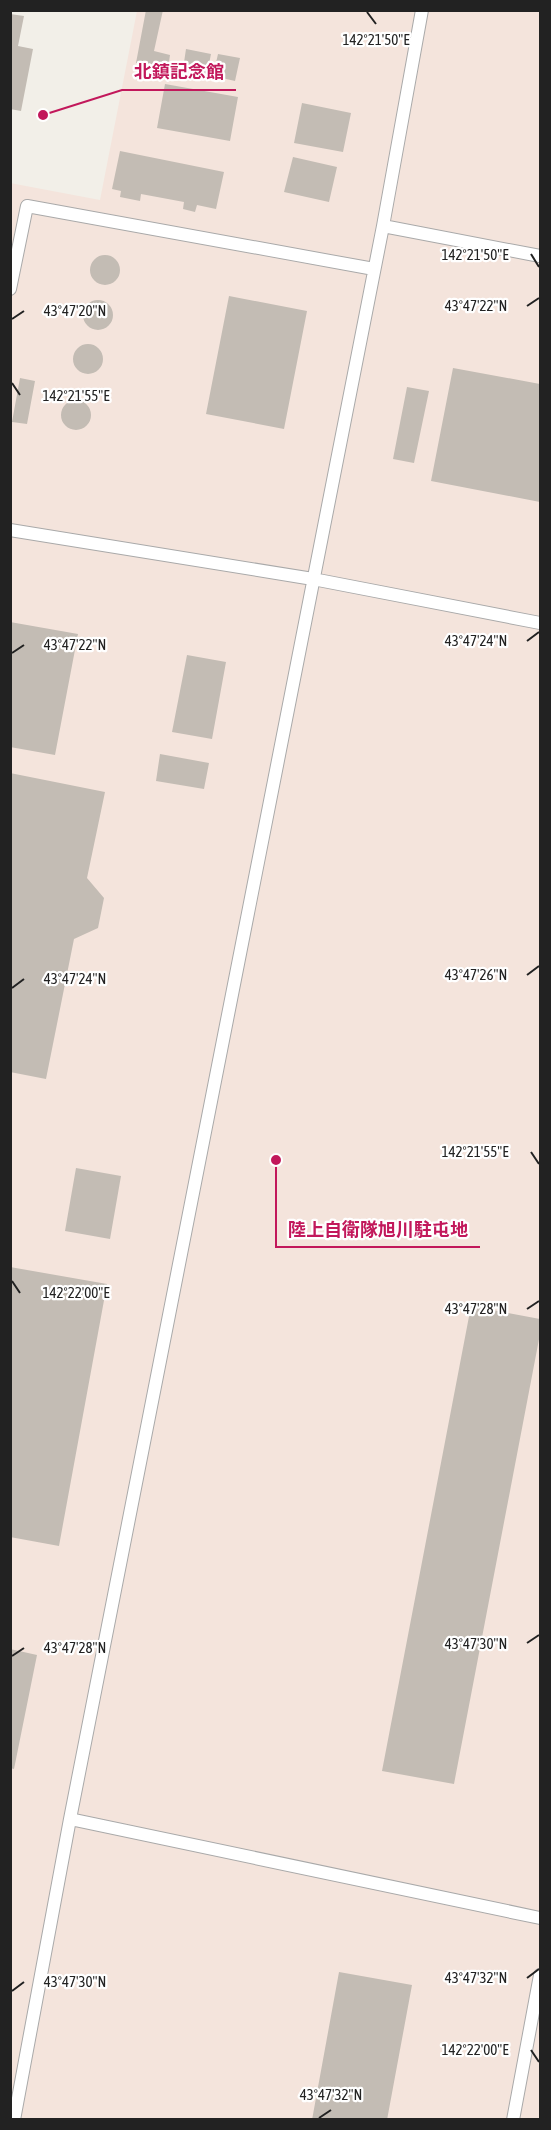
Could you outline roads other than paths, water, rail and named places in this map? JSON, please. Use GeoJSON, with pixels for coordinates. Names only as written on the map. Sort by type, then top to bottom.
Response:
{"type":"FeatureCollection","features":[{"type":"Feature","properties":{"kind":"lane"},"geometry":{"type":"LineString","coordinates":[[14,2120],[70,1819],[383,226],[422,10]]}},
{"type":"Feature","properties":{"kind":"lane"},"geometry":{"type":"LineString","coordinates":[[10,289],[27,206],[374,269]]}},
{"type":"Feature","properties":{"kind":"lane"},"geometry":{"type":"LineString","coordinates":[[383,226],[540,256]]}},
{"type":"Feature","properties":{"kind":"lane"},"geometry":{"type":"LineString","coordinates":[[10,530],[313,579],[540,622]]}},
{"type":"Feature","properties":{"kind":"lane"},"geometry":{"type":"LineString","coordinates":[[70,1819],[540,1918]]}},
{"type":"Feature","properties":{"kind":"lane"},"geometry":{"type":"LineString","coordinates":[[513,2120],[540,1975]]}},
{"type":"Feature","properties":{"kind":"place","name":"北鎮記念館"},"geometry":{"type":"Point","coordinates":[43,115]}},
{"type":"Feature","properties":{"kind":"place","name":"陸上自衛隊旭川駐屯地"},"geometry":{"type":"Point","coordinates":[276,1160]}}]}
